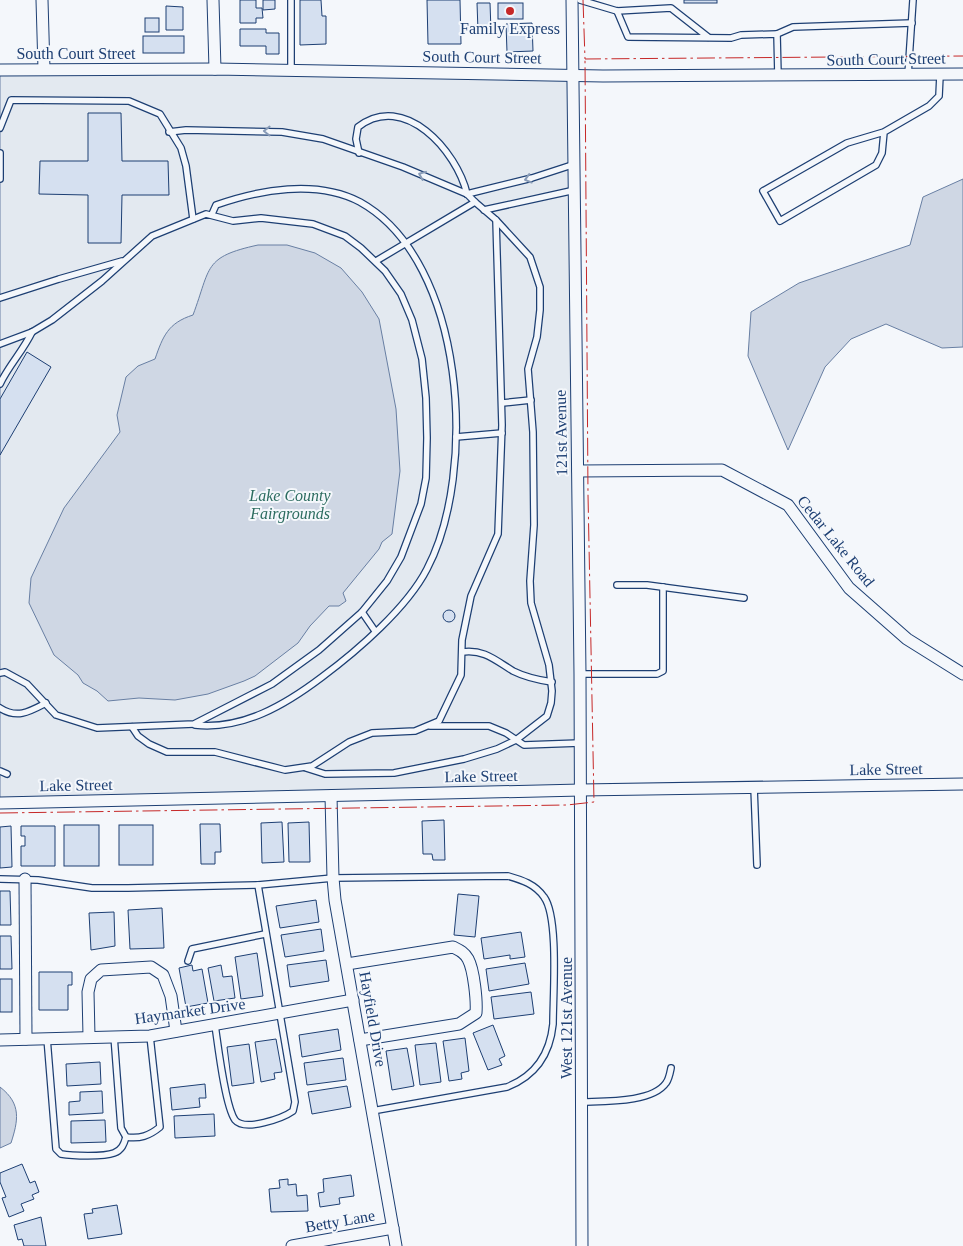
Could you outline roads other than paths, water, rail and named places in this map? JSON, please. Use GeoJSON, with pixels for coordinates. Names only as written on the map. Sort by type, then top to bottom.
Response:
{"type":"FeatureCollection","features":[{"type":"Feature","properties":{"kind":"street"},"geometry":{"type":"LineString","coordinates":[[42,0],[44,69]]}},
{"type":"Feature","properties":{"kind":"street"},"geometry":{"type":"LineString","coordinates":[[213,0],[214,69]]}},
{"type":"Feature","properties":{"kind":"street","name":"121st Avenue"},"geometry":{"type":"LineString","coordinates":[[572,0],[581,790]]}},
{"type":"Feature","properties":{"kind":"street","name":"South Court Street"},"geometry":{"type":"LineString","coordinates":[[0,70],[214,69],[778,77],[963,74]]}},
{"type":"Feature","properties":{"kind":"street","name":"Cedar Lake Road"},"geometry":{"type":"LineString","coordinates":[[578,470],[722,470],[788,505],[849,588],[906,639],[963,674]]}},
{"type":"Feature","properties":{"kind":"street","name":"Lake Street"},"geometry":{"type":"LineString","coordinates":[[0,803],[581,790],[963,784]]}},
{"type":"Feature","properties":{"kind":"street","name":"West 121st Avenue"},"geometry":{"type":"LineString","coordinates":[[581,790],[582,1246]]}},
{"type":"Feature","properties":{"kind":"street","name":"Hayfield Drive"},"geometry":{"type":"LineString","coordinates":[[330,796],[332,878],[396,1246]]}},
{"type":"Feature","properties":{"kind":"street"},"geometry":{"type":"LineString","coordinates":[[25,879],[26,1038]]}},
{"type":"Feature","properties":{"kind":"street"},"geometry":{"type":"LineString","coordinates":[[347,964],[453,947],[462,951],[469,960],[477,1004],[476,1013],[458,1024],[360,1040]]}},
{"type":"Feature","properties":{"kind":"street"},"geometry":{"type":"LineString","coordinates":[[89,1036],[88,992],[91,979],[102,970],[151,967],[163,975],[171,996],[176,1031]]}},
{"type":"Feature","properties":{"kind":"street","name":"Haymarket Drive"},"geometry":{"type":"LineString","coordinates":[[0,1040],[89,1036],[150,1036],[353,1000]]}},
{"type":"Feature","properties":{"kind":"street","name":"Betty Lane"},"geometry":{"type":"LineString","coordinates":[[292,1246],[393,1228]]}},
{"type":"Feature","properties":{"kind":"lane"},"geometry":{"type":"LineString","coordinates":[[291,0],[291,70]]}},
{"type":"Feature","properties":{"kind":"lane"},"geometry":{"type":"LineString","coordinates":[[580,0],[617,11],[671,8],[708,37]]}},
{"type":"Feature","properties":{"kind":"lane"},"geometry":{"type":"LineString","coordinates":[[908,76],[913,0]]}},
{"type":"Feature","properties":{"kind":"lane"},"geometry":{"type":"LineString","coordinates":[[617,11],[628,37],[731,38],[741,35],[777,34],[793,27],[912,23]]}},
{"type":"Feature","properties":{"kind":"lane"},"geometry":{"type":"LineString","coordinates":[[777,34],[778,77]]}},
{"type":"Feature","properties":{"kind":"lane"},"geometry":{"type":"LineString","coordinates":[[884,132],[882,153],[876,165],[780,221],[763,191],[847,144],[884,132],[935,101],[939,96],[940,75]]}},
{"type":"Feature","properties":{"kind":"lane"},"geometry":{"type":"LineString","coordinates":[[0,128],[11,100],[129,101],[160,114],[169,132],[181,148],[186,166],[193,219]]}},
{"type":"Feature","properties":{"kind":"lane"},"geometry":{"type":"LineString","coordinates":[[359,153],[356,140],[358,127],[368,119],[387,117],[407,119],[427,131],[452,157],[464,178],[467,194]]}},
{"type":"Feature","properties":{"kind":"lane"},"geometry":{"type":"LineString","coordinates":[[169,132],[186,130],[282,132],[323,139],[403,167],[467,194],[496,220],[530,257],[540,287],[537,337],[528,369],[531,400],[534,525],[530,581],[531,603],[552,682],[552,703],[547,716],[516,740],[497,749],[394,773],[325,774],[304,767]]}},
{"type":"Feature","properties":{"kind":"lane"},"geometry":{"type":"LineString","coordinates":[[0,153],[0,179]]}},
{"type":"Feature","properties":{"kind":"lane"},"geometry":{"type":"LineString","coordinates":[[467,194],[532,178],[574,164]]}},
{"type":"Feature","properties":{"kind":"lane"},"geometry":{"type":"LineString","coordinates":[[0,673],[5,672],[27,684],[56,715],[97,728],[194,724],[213,726],[232,723],[252,718],[272,709],[334,669],[409,597],[428,569],[446,516],[456,437],[452,366],[443,320],[433,294],[412,253],[393,229],[360,202],[330,192],[276,190],[247,194],[216,205],[212,214]]}},
{"type":"Feature","properties":{"kind":"lane"},"geometry":{"type":"LineString","coordinates":[[484,210],[575,190]]}},
{"type":"Feature","properties":{"kind":"lane"},"geometry":{"type":"LineString","coordinates":[[376,262],[404,243],[475,202]]}},
{"type":"Feature","properties":{"kind":"lane"},"geometry":{"type":"LineString","coordinates":[[0,344],[32,332],[52,320],[152,236],[206,214],[212,214],[233,221],[262,218],[313,224],[345,236],[376,262],[402,294],[412,320],[422,358],[427,438],[426,478],[421,504],[401,557],[387,581],[362,612],[319,650],[272,684],[194,724]]}},
{"type":"Feature","properties":{"kind":"lane"},"geometry":{"type":"LineString","coordinates":[[132,727],[138,736],[166,752],[215,752],[285,770],[312,766],[348,742],[372,733],[415,731],[439,721],[461,676],[462,652],[471,596],[498,534],[502,403],[496,220]]}},
{"type":"Feature","properties":{"kind":"lane"},"geometry":{"type":"LineString","coordinates":[[0,298],[124,261]]}},
{"type":"Feature","properties":{"kind":"lane"},"geometry":{"type":"LineString","coordinates":[[0,384],[8,367],[24,349],[32,332]]}},
{"type":"Feature","properties":{"kind":"lane"},"geometry":{"type":"LineString","coordinates":[[502,403],[531,400]]}},
{"type":"Feature","properties":{"kind":"lane"},"geometry":{"type":"LineString","coordinates":[[456,437],[502,433]]}},
{"type":"Feature","properties":{"kind":"lane"},"geometry":{"type":"LineString","coordinates":[[617,586],[663,587],[744,598]]}},
{"type":"Feature","properties":{"kind":"lane"},"geometry":{"type":"LineString","coordinates":[[580,674],[657,674],[663,671],[663,587]]}},
{"type":"Feature","properties":{"kind":"lane"},"geometry":{"type":"LineString","coordinates":[[362,612],[375,631]]}},
{"type":"Feature","properties":{"kind":"lane"},"geometry":{"type":"LineString","coordinates":[[462,652],[473,650],[488,654],[514,671],[534,679],[552,682]]}},
{"type":"Feature","properties":{"kind":"lane"},"geometry":{"type":"LineString","coordinates":[[0,708],[8,713],[27,714],[46,704]]}},
{"type":"Feature","properties":{"kind":"lane"},"geometry":{"type":"LineString","coordinates":[[426,726],[489,726],[524,745],[580,743]]}},
{"type":"Feature","properties":{"kind":"lane"},"geometry":{"type":"LineString","coordinates":[[0,771],[7,774]]}},
{"type":"Feature","properties":{"kind":"lane"},"geometry":{"type":"LineString","coordinates":[[754,788],[757,865]]}},
{"type":"Feature","properties":{"kind":"lane"},"geometry":{"type":"LineString","coordinates":[[0,879],[25,879],[92,888],[258,885],[332,878],[508,876],[536,887],[545,898],[552,921],[551,1040],[534,1070],[522,1081],[507,1087],[372,1111]]}},
{"type":"Feature","properties":{"kind":"lane"},"geometry":{"type":"LineString","coordinates":[[215,1025],[228,1100],[235,1119],[241,1124],[260,1123],[285,1116],[293,1111],[295,1102],[258,885]]}},
{"type":"Feature","properties":{"kind":"lane"},"geometry":{"type":"LineString","coordinates":[[188,961],[192,949],[266,934]]}},
{"type":"Feature","properties":{"kind":"lane"},"geometry":{"type":"LineString","coordinates":[[48,1038],[56,1149],[60,1154],[69,1156],[114,1154],[122,1148],[126,1137],[121,1128],[114,1036]]}},
{"type":"Feature","properties":{"kind":"lane"},"geometry":{"type":"LineString","coordinates":[[126,1137],[149,1136],[160,1127],[150,1036]]}},
{"type":"Feature","properties":{"kind":"lane"},"geometry":{"type":"LineString","coordinates":[[582,1102],[636,1098],[654,1092],[666,1083],[671,1068]]}},
{"type":"Feature","properties":{"kind":"place","name":"Family Express"},"geometry":{"type":"Point","coordinates":[510,11]}},
{"type":"Feature","properties":{"kind":"park label","name":"Lake County Fairgrounds"},"geometry":{"type":"Point","coordinates":[290,504]}}]}
